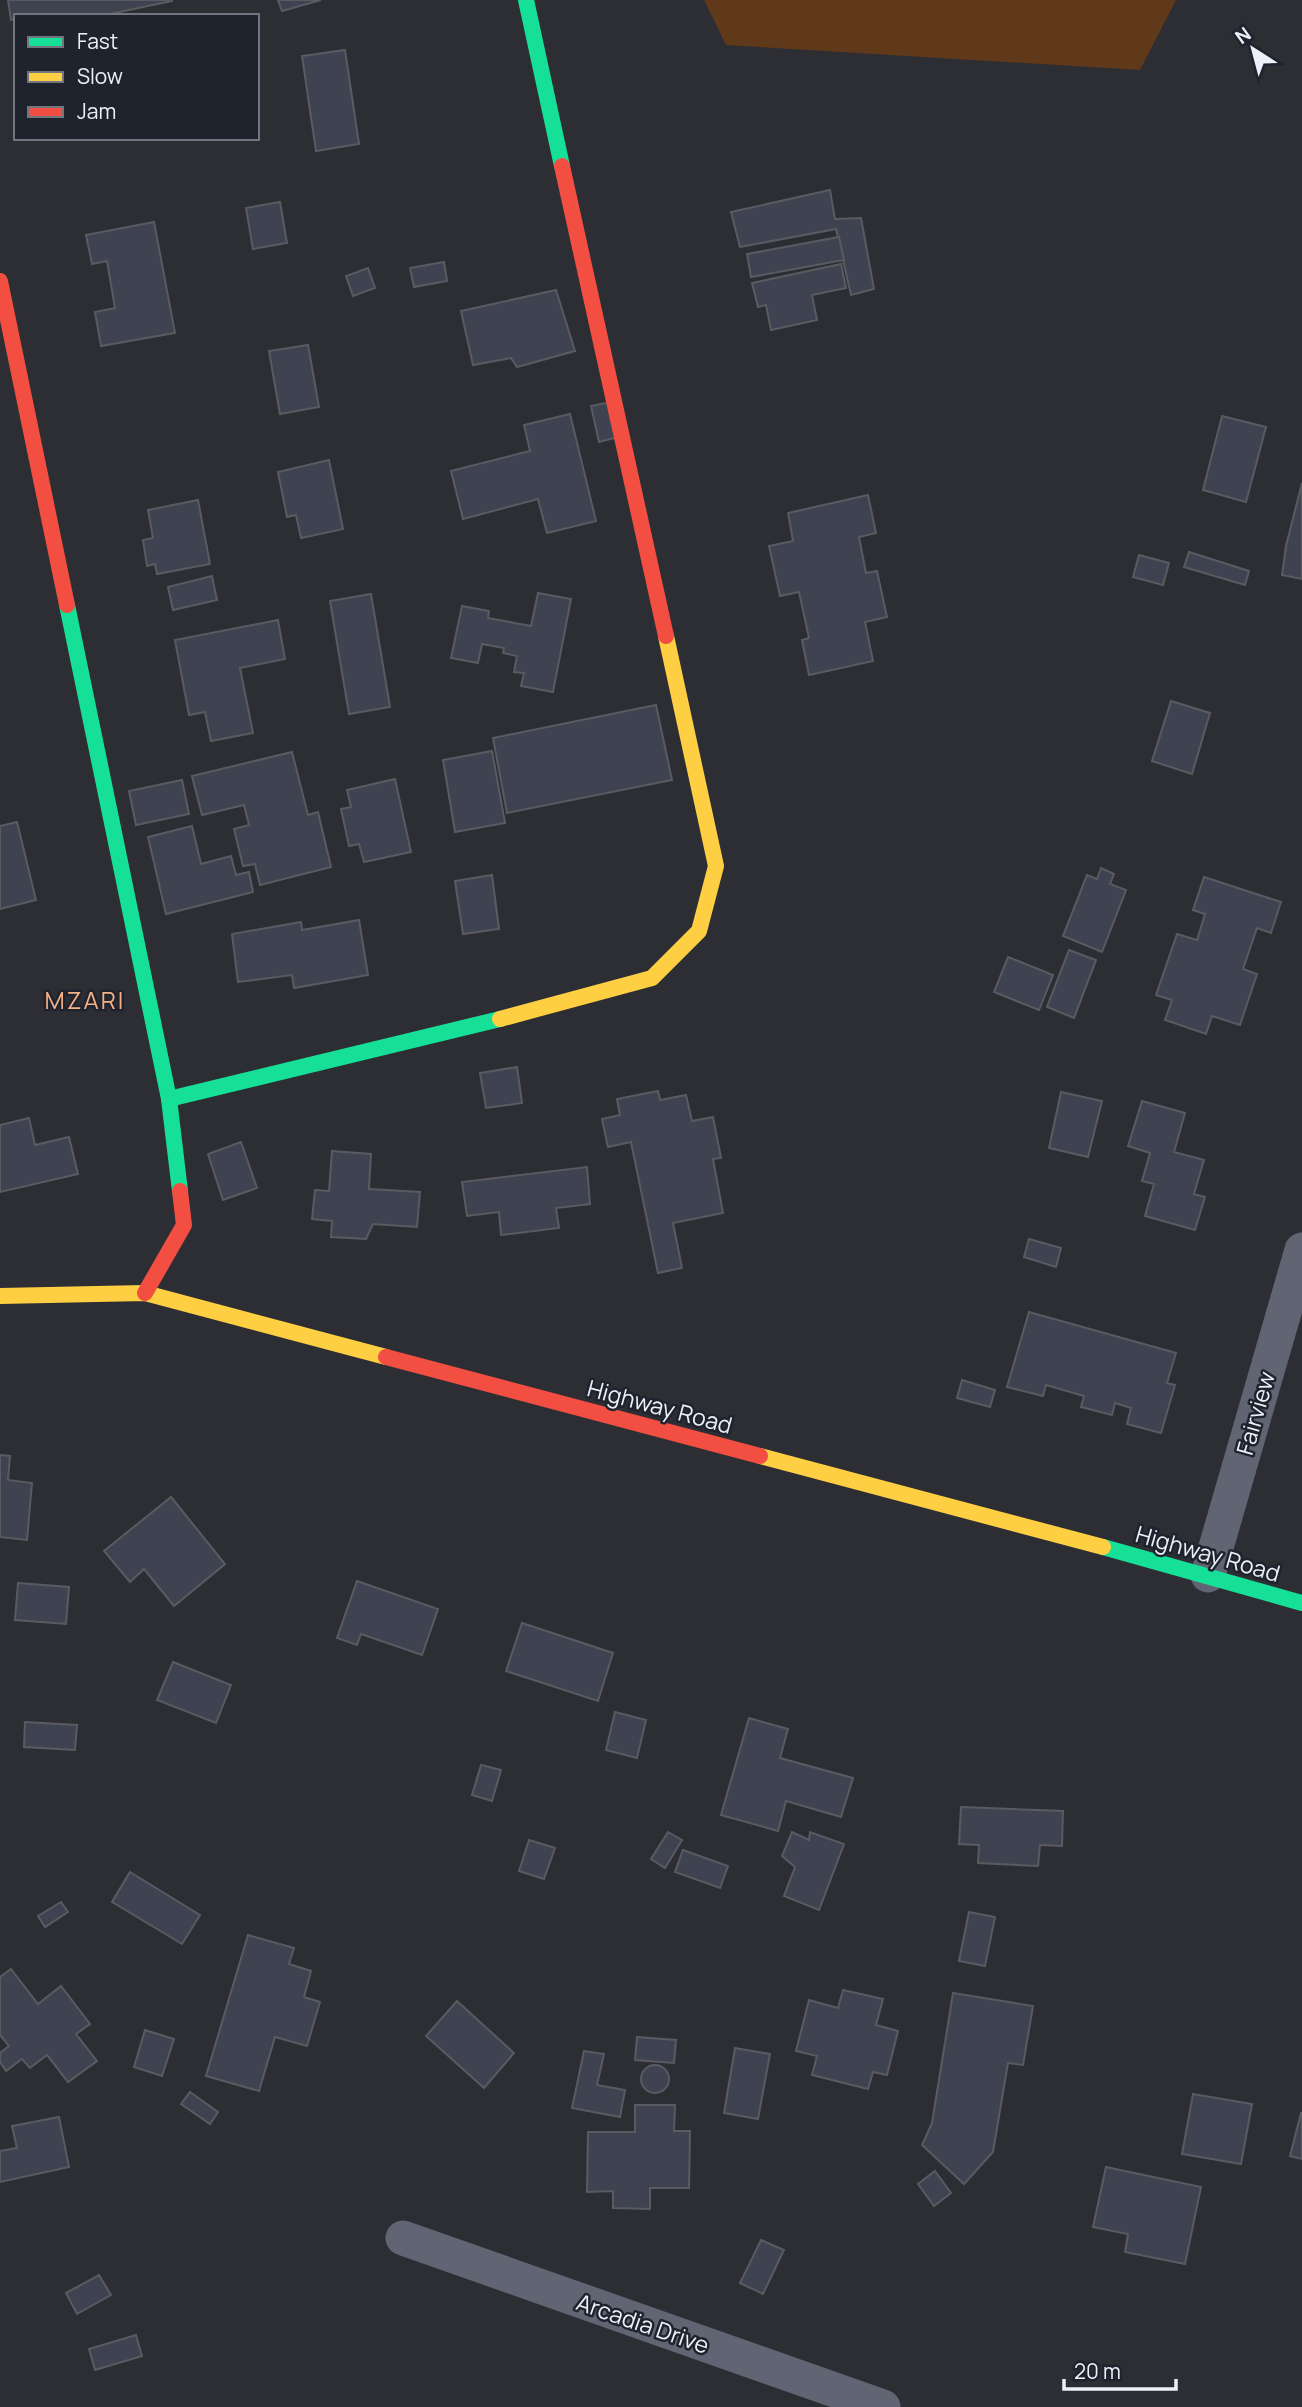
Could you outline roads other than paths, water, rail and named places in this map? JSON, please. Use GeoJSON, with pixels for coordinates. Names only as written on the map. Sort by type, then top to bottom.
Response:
{"type":"FeatureCollection","features":[{"type":"Feature","properties":{"kind":"street"},"geometry":{"type":"LineString","coordinates":[[169,1099],[549,1007],[652,978],[699,931],[716,866],[526,0]]}},
{"type":"Feature","properties":{"kind":"street"},"geometry":{"type":"LineString","coordinates":[[0,281],[169,1099],[184,1225],[145,1293]]}},
{"type":"Feature","properties":{"kind":"street","name":"Fairview"},"geometry":{"type":"LineString","coordinates":[[1208,1575],[1302,1250]]}},
{"type":"Feature","properties":{"kind":"street","name":"Highway Road"},"geometry":{"type":"LineString","coordinates":[[0,1296],[145,1293],[1208,1575],[1302,1603]]}},
{"type":"Feature","properties":{"kind":"street","name":"Arcadia Drive"},"geometry":{"type":"LineString","coordinates":[[403,2238],[883,2407]]}},
{"type":"Feature","properties":{"kind":"district","name":"MZARI"},"geometry":{"type":"Point","coordinates":[85,999]}}]}
